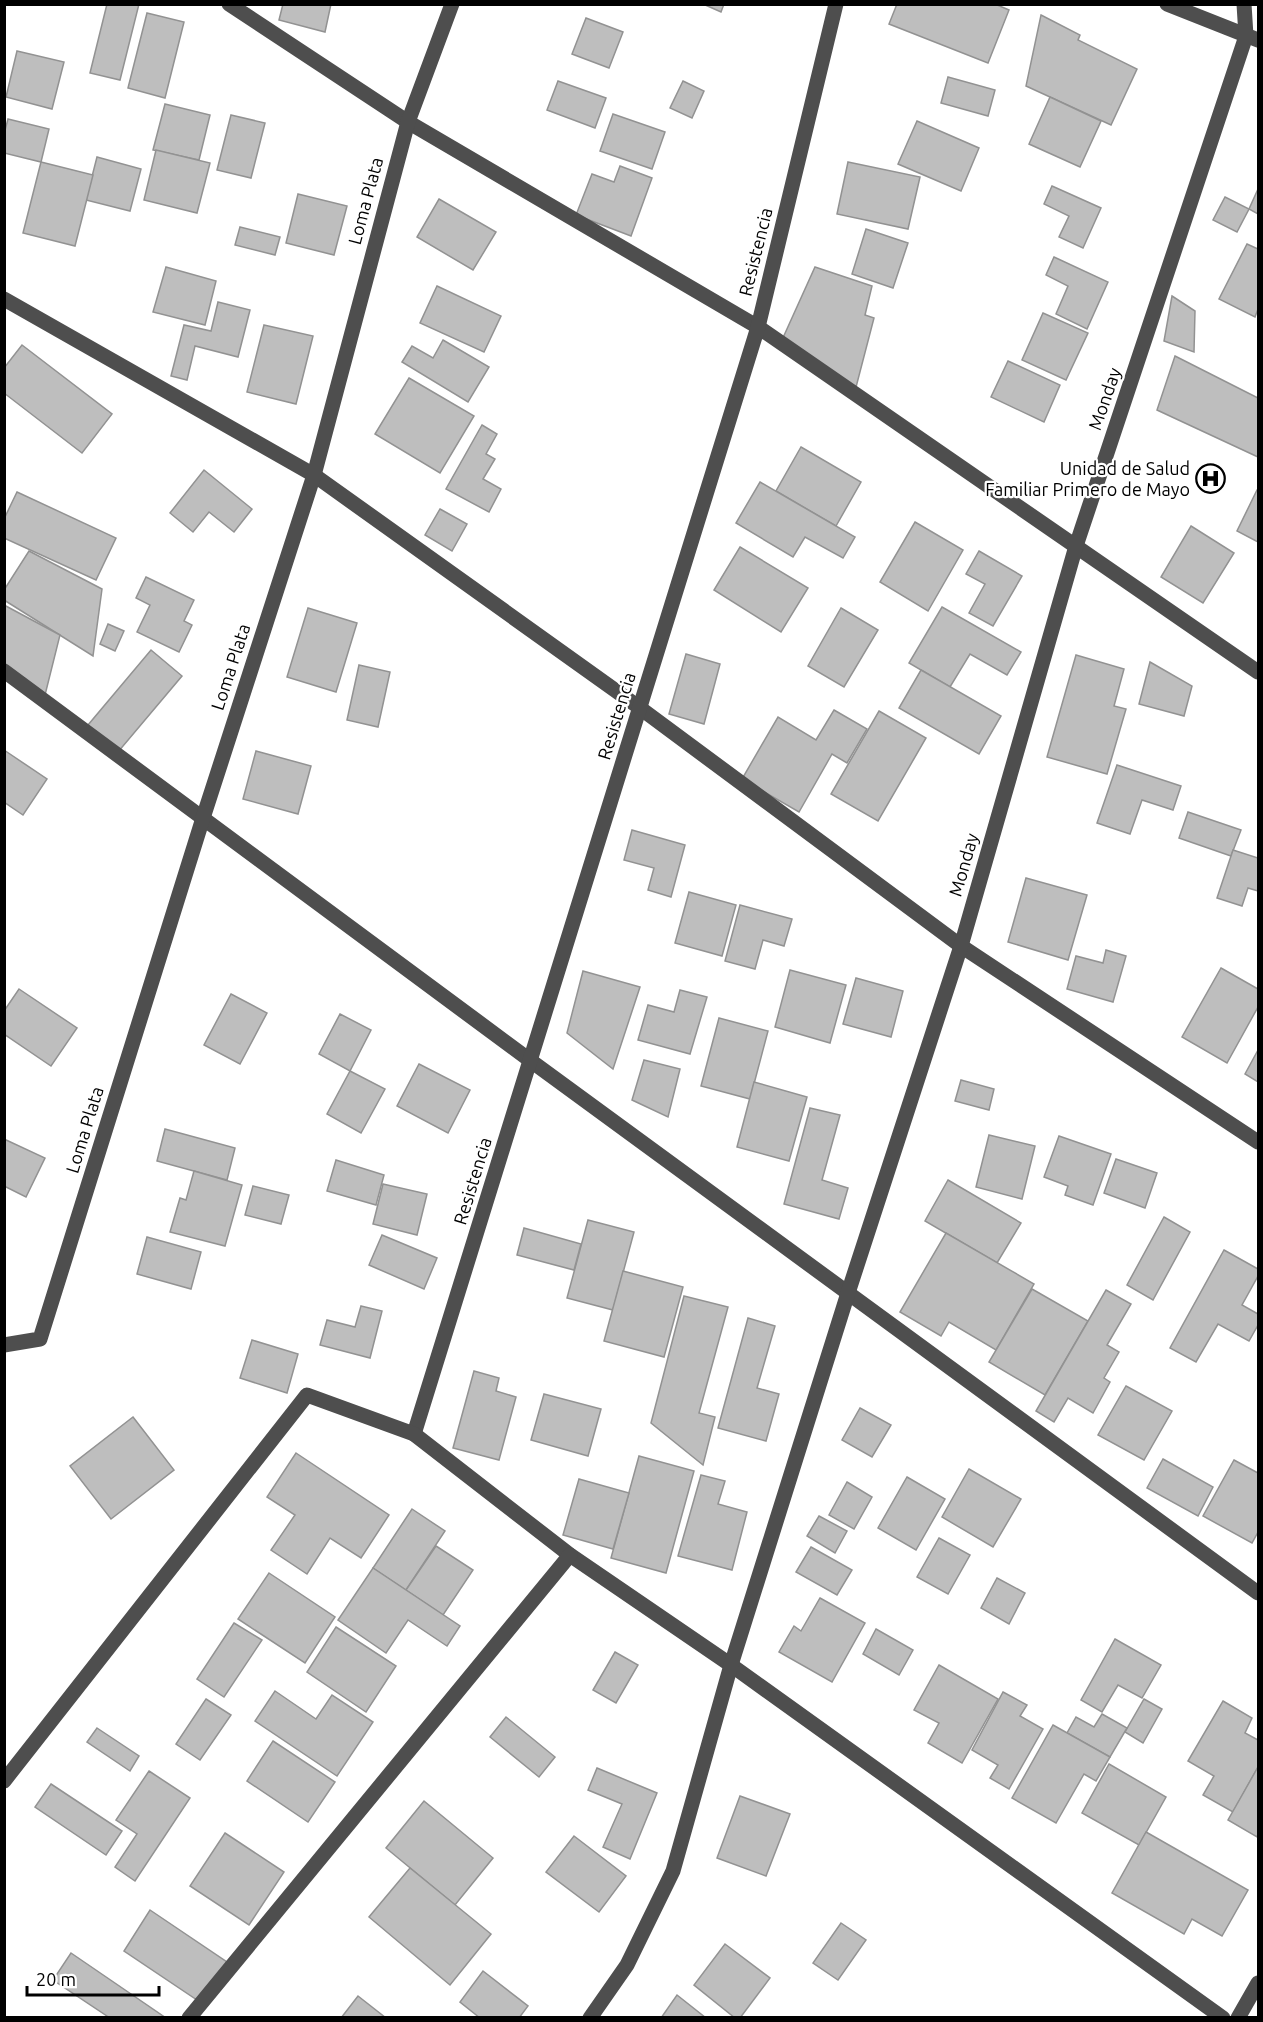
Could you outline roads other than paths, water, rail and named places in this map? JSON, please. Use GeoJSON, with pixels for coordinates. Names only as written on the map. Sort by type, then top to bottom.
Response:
{"type":"FeatureCollection","features":[{"type":"Feature","properties":{"kind":"street"},"geometry":{"type":"LineString","coordinates":[[229,4],[408,122],[758,327],[1258,672]]}},
{"type":"Feature","properties":{"kind":"street","name":"Loma Plata"},"geometry":{"type":"LineString","coordinates":[[4,1345],[40,1339],[203,818],[314,475],[408,122],[452,4]]}},
{"type":"Feature","properties":{"kind":"street","name":"Resistencia"},"geometry":{"type":"LineString","coordinates":[[414,1434],[758,327],[836,4]]}},
{"type":"Feature","properties":{"kind":"street"},"geometry":{"type":"LineString","coordinates":[[1167,4],[1252,38]]}},
{"type":"Feature","properties":{"kind":"street","name":"Monday"},"geometry":{"type":"LineString","coordinates":[[590,2018],[627,1965],[674,1871],[731,1665],[848,1293],[962,945],[1076,546],[1252,38],[1244,4]]}},
{"type":"Feature","properties":{"kind":"street"},"geometry":{"type":"LineString","coordinates":[[4,299],[314,475],[640,708],[962,945],[1258,1142]]}},
{"type":"Feature","properties":{"kind":"street"},"geometry":{"type":"LineString","coordinates":[[4,671],[531,1061],[1258,1593]]}},
{"type":"Feature","properties":{"kind":"street"},"geometry":{"type":"LineString","coordinates":[[4,1781],[307,1395],[414,1434],[570,1555],[731,1665],[1223,2018]]}},
{"type":"Feature","properties":{"kind":"street"},"geometry":{"type":"LineString","coordinates":[[189,2018],[570,1555]]}},
{"type":"Feature","properties":{"kind":"street"},"geometry":{"type":"LineString","coordinates":[[1238,2018],[1258,1983]]}},
{"type":"Feature","properties":{"kind":"place","name":"Unidad de Salud Familiar Primero de Mayo"},"geometry":{"type":"Point","coordinates":[1211,479]}}]}
